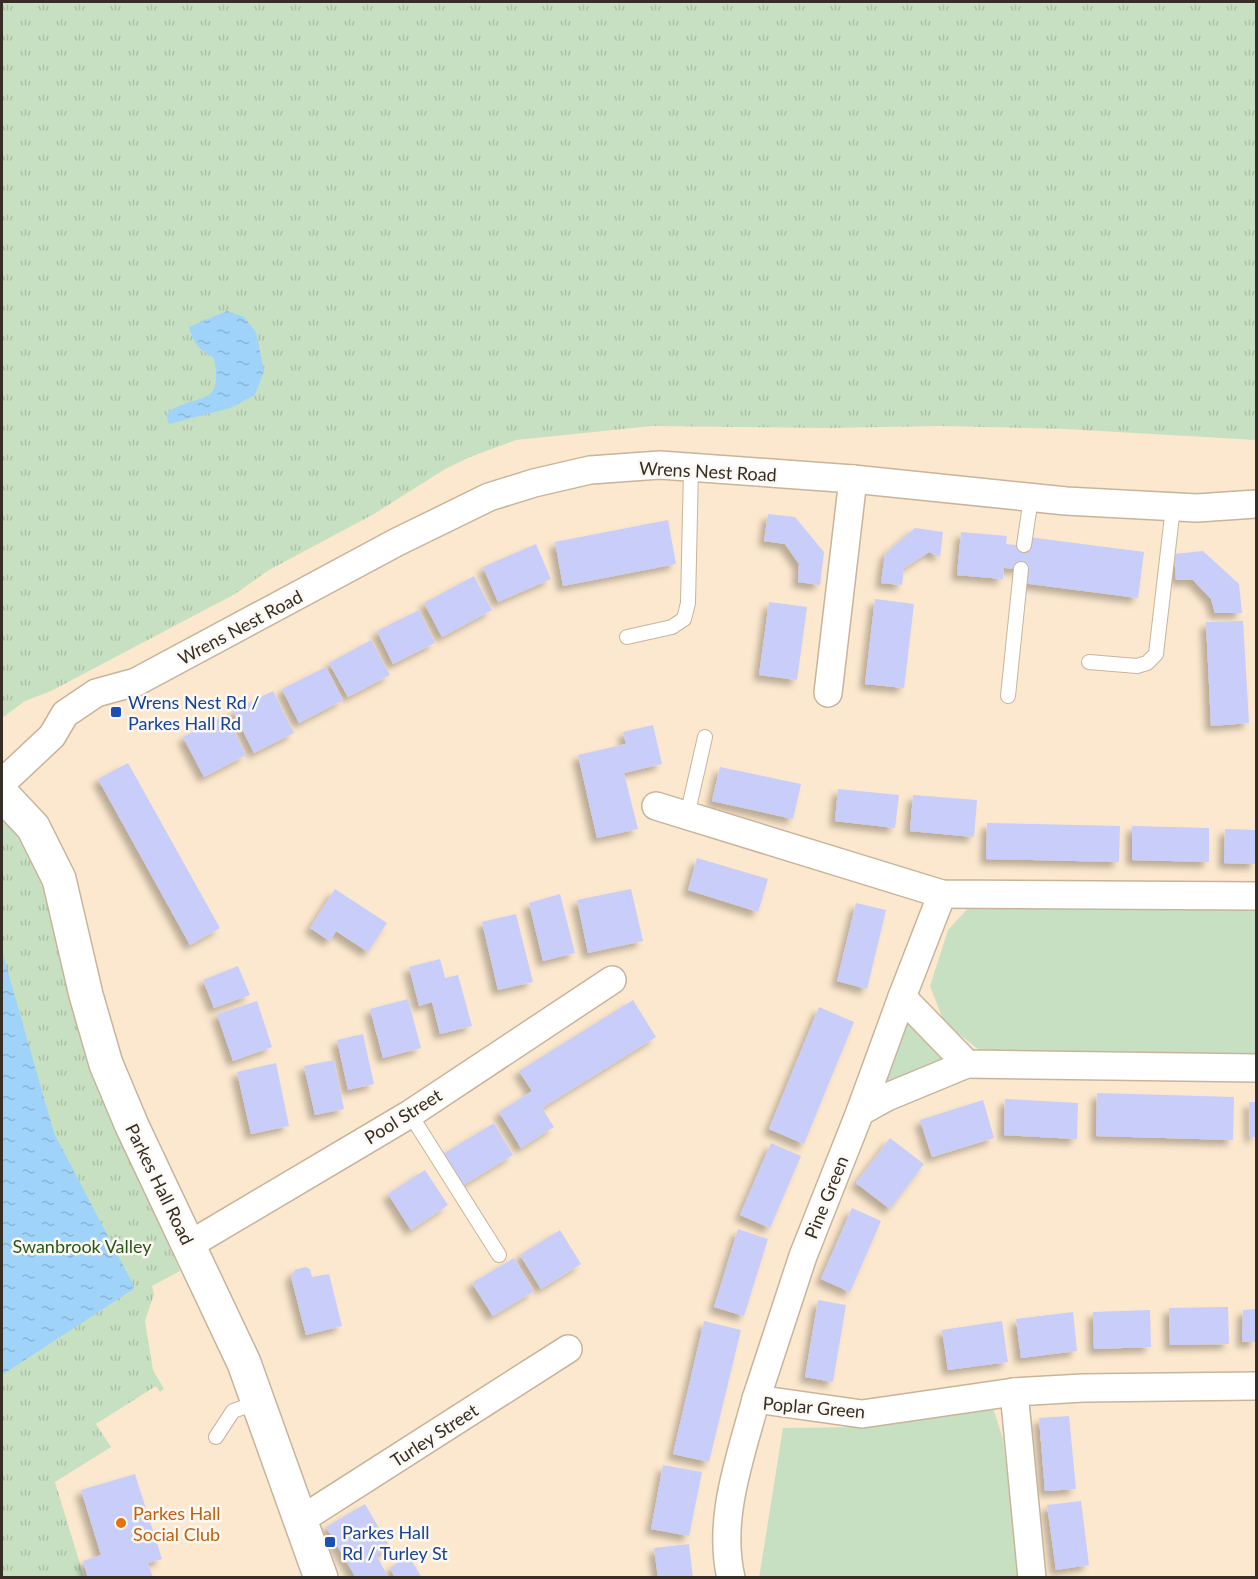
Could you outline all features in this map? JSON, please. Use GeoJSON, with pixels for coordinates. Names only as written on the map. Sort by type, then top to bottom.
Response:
{"type":"FeatureCollection","features":[{"type":"Feature","properties":{"kind":"street","name":"Wrens Nest Road"},"geometry":{"type":"LineString","coordinates":[[2,783],[52,736],[80,724],[107,706],[136,682],[397,542],[489,497],[534,483],[590,470],[660,465],[853,479],[1031,498],[1197,508],[1257,504]]}},
{"type":"Feature","properties":{"kind":"street"},"geometry":{"type":"LineString","coordinates":[[828,693],[853,479]]}},
{"type":"Feature","properties":{"kind":"street","name":"Parkes Hall Road"},"geometry":{"type":"LineString","coordinates":[[2,794],[33,827],[59,879],[86,995],[106,1064],[132,1126],[238,1350],[321,1578]]}},
{"type":"Feature","properties":{"kind":"street"},"geometry":{"type":"LineString","coordinates":[[656,806],[942,894],[1257,896]]}},
{"type":"Feature","properties":{"kind":"street","name":"Pine Green"},"geometry":{"type":"LineString","coordinates":[[756,1399],[803,1256],[942,894]]}},
{"type":"Feature","properties":{"kind":"street","name":"Pool Street"},"geometry":{"type":"LineString","coordinates":[[189,1245],[410,1114],[612,980]]}},
{"type":"Feature","properties":{"kind":"street"},"geometry":{"type":"LineString","coordinates":[[902,997],[967,1064]]}},
{"type":"Feature","properties":{"kind":"street"},"geometry":{"type":"LineString","coordinates":[[860,1112],[887,1097],[967,1064],[1257,1068]]}},
{"type":"Feature","properties":{"kind":"street","name":"Turley Street"},"geometry":{"type":"LineString","coordinates":[[300,1521],[568,1349]]}},
{"type":"Feature","properties":{"kind":"street","name":"Poplar Green"},"geometry":{"type":"LineString","coordinates":[[731,1578],[726,1521],[756,1399],[862,1414],[1014,1392],[1083,1388],[1257,1386]]}},
{"type":"Feature","properties":{"kind":"street"},"geometry":{"type":"LineString","coordinates":[[1014,1392],[1032,1578]]}},
{"type":"Feature","properties":{"kind":"lane"},"geometry":{"type":"LineString","coordinates":[[627,637],[672,627],[684,619],[688,603],[691,468]]}},
{"type":"Feature","properties":{"kind":"lane"},"geometry":{"type":"LineString","coordinates":[[1024,545],[1031,498]]}},
{"type":"Feature","properties":{"kind":"lane"},"geometry":{"type":"LineString","coordinates":[[1089,662],[1137,666],[1147,663],[1155,654],[1173,507]]}},
{"type":"Feature","properties":{"kind":"lane"},"geometry":{"type":"LineString","coordinates":[[1008,696],[1021,569]]}},
{"type":"Feature","properties":{"kind":"lane"},"geometry":{"type":"LineString","coordinates":[[687,816],[705,737]]}},
{"type":"Feature","properties":{"kind":"lane"},"geometry":{"type":"LineString","coordinates":[[410,1114],[499,1256]]}},
{"type":"Feature","properties":{"kind":"lane"},"geometry":{"type":"LineString","coordinates":[[216,1437],[233,1411],[258,1402]]}},
{"type":"Feature","properties":{"kind":"green space"},"geometry":{"type":"Polygon","coordinates":[[[2,2],[1256,2],[1256,440],[1066,429],[942,426],[824,428],[652,426],[516,440],[445,469],[374,514],[269,570],[235,594],[51,691],[25,701],[2,718],[2,2]]]}},
{"type":"Feature","properties":{"kind":"green space","name":"Swanbrook Valley"},"geometry":{"type":"Polygon","coordinates":[[[2,813],[34,849],[138,1174],[180,1271],[152,1286],[154,1294],[145,1321],[153,1370],[164,1389],[160,1392],[156,1386],[96,1424],[111,1447],[55,1482],[84,1577],[2,1577],[2,813]]]}},
{"type":"Feature","properties":{"kind":"green space"},"geometry":{"type":"Polygon","coordinates":[[[971,905],[1256,910],[1256,1057],[984,1054],[944,1022],[930,986],[948,930],[971,905]]]}},
{"type":"Feature","properties":{"kind":"green space"},"geometry":{"type":"Polygon","coordinates":[[[909,1014],[945,1058],[875,1088],[909,1014]]]}},
{"type":"Feature","properties":{"kind":"green space"},"geometry":{"type":"Polygon","coordinates":[[[993,1408],[1003,1439],[1020,1577],[759,1578],[783,1428],[855,1427],[993,1408]]]}},
{"type":"Feature","properties":{"kind":"water"},"geometry":{"type":"Polygon","coordinates":[[[227,311],[244,317],[256,332],[264,371],[255,395],[230,408],[169,424],[168,412],[206,397],[215,385],[214,358],[198,346],[189,327],[227,311]]]}},
{"type":"Feature","properties":{"kind":"water"},"geometry":{"type":"Polygon","coordinates":[[[2,951],[54,1133],[135,1288],[2,1375],[2,951]]]}},
{"type":"Feature","properties":{"kind":"building"},"geometry":{"type":"Polygon","coordinates":[[[768,514],[795,517],[824,552],[820,585],[798,582],[799,564],[785,544],[764,541],[768,514]]]}},
{"type":"Feature","properties":{"kind":"building"},"geometry":{"type":"Polygon","coordinates":[[[668,520],[676,564],[563,586],[555,542],[668,520]]]}},
{"type":"Feature","properties":{"kind":"building"},"geometry":{"type":"Polygon","coordinates":[[[915,528],[943,532],[940,557],[929,552],[904,568],[902,585],[881,583],[885,554],[915,528]]]}},
{"type":"Feature","properties":{"kind":"building"},"geometry":{"type":"Polygon","coordinates":[[[961,532],[1007,536],[1006,544],[1026,546],[1028,537],[1144,552],[1138,598],[1022,583],[1024,569],[1004,568],[1003,579],[957,575],[961,532]]]}},
{"type":"Feature","properties":{"kind":"building"},"geometry":{"type":"Polygon","coordinates":[[[536,544],[551,579],[498,602],[483,567],[536,544]]]}},
{"type":"Feature","properties":{"kind":"building"},"geometry":{"type":"Polygon","coordinates":[[[1203,551],[1239,584],[1242,613],[1215,613],[1211,599],[1193,580],[1176,580],[1174,554],[1203,551]]]}},
{"type":"Feature","properties":{"kind":"building"},"geometry":{"type":"Polygon","coordinates":[[[474,576],[492,610],[442,637],[424,603],[474,576]]]}},
{"type":"Feature","properties":{"kind":"building"},"geometry":{"type":"Polygon","coordinates":[[[875,599],[914,604],[904,688],[865,684],[875,599]]]}},
{"type":"Feature","properties":{"kind":"building"},"geometry":{"type":"Polygon","coordinates":[[[769,602],[807,607],[797,680],[759,675],[769,602]]]}},
{"type":"Feature","properties":{"kind":"building"},"geometry":{"type":"Polygon","coordinates":[[[419,610],[435,643],[393,664],[377,631],[419,610]]]}},
{"type":"Feature","properties":{"kind":"building"},"geometry":{"type":"Polygon","coordinates":[[[1243,621],[1249,723],[1211,726],[1206,622],[1243,621]]]}},
{"type":"Feature","properties":{"kind":"building"},"geometry":{"type":"Polygon","coordinates":[[[371,640],[390,675],[348,697],[329,663],[371,640]]]}},
{"type":"Feature","properties":{"kind":"building"},"geometry":{"type":"Polygon","coordinates":[[[326,667],[343,700],[299,723],[282,689],[326,667]]]}},
{"type":"Feature","properties":{"kind":"building"},"geometry":{"type":"Polygon","coordinates":[[[273,691],[294,733],[254,753],[233,711],[273,691]]]}},
{"type":"Feature","properties":{"kind":"building"},"geometry":{"type":"Polygon","coordinates":[[[226,715],[246,755],[204,777],[183,737],[226,715]]]}},
{"type":"Feature","properties":{"kind":"building"},"geometry":{"type":"Polygon","coordinates":[[[653,725],[662,764],[624,773],[638,829],[597,838],[578,755],[626,744],[623,732],[653,725]]]}},
{"type":"Feature","properties":{"kind":"building"},"geometry":{"type":"Polygon","coordinates":[[[128,763],[220,928],[190,945],[98,779],[128,763]]]}},
{"type":"Feature","properties":{"kind":"building"},"geometry":{"type":"Polygon","coordinates":[[[720,767],[801,784],[793,819],[712,801],[720,767]]]}},
{"type":"Feature","properties":{"kind":"building"},"geometry":{"type":"Polygon","coordinates":[[[838,789],[899,795],[895,828],[835,821],[838,789]]]}},
{"type":"Feature","properties":{"kind":"building"},"geometry":{"type":"Polygon","coordinates":[[[913,795],[977,800],[974,837],[910,831],[913,795]]]}},
{"type":"Feature","properties":{"kind":"building"},"geometry":{"type":"Polygon","coordinates":[[[987,823],[1120,826],[1119,862],[986,859],[987,823]]]}},
{"type":"Feature","properties":{"kind":"building"},"geometry":{"type":"Polygon","coordinates":[[[1132,826],[1209,828],[1209,862],[1132,860],[1132,826]]]}},
{"type":"Feature","properties":{"kind":"building"},"geometry":{"type":"Polygon","coordinates":[[[1225,829],[1256,830],[1256,864],[1224,863],[1225,829]]]}},
{"type":"Feature","properties":{"kind":"building"},"geometry":{"type":"Polygon","coordinates":[[[697,858],[768,879],[758,912],[688,890],[697,858]]]}},
{"type":"Feature","properties":{"kind":"building"},"geometry":{"type":"Polygon","coordinates":[[[335,889],[387,923],[368,952],[336,931],[330,941],[310,928],[335,889]]]}},
{"type":"Feature","properties":{"kind":"building"},"geometry":{"type":"Polygon","coordinates":[[[631,889],[643,941],[588,953],[577,900],[631,889]]]}},
{"type":"Feature","properties":{"kind":"building"},"geometry":{"type":"Polygon","coordinates":[[[560,894],[575,953],[543,961],[529,903],[560,894]]]}},
{"type":"Feature","properties":{"kind":"building"},"geometry":{"type":"Polygon","coordinates":[[[856,903],[886,910],[867,989],[837,981],[856,903]]]}},
{"type":"Feature","properties":{"kind":"building"},"geometry":{"type":"Polygon","coordinates":[[[516,914],[533,982],[498,990],[482,922],[516,914]]]}},
{"type":"Feature","properties":{"kind":"building"},"geometry":{"type":"Polygon","coordinates":[[[440,959],[445,978],[458,975],[472,1026],[440,1034],[432,1002],[419,1006],[409,967],[440,959]]]}},
{"type":"Feature","properties":{"kind":"building"},"geometry":{"type":"Polygon","coordinates":[[[238,966],[250,995],[214,1008],[203,980],[238,966]]]}},
{"type":"Feature","properties":{"kind":"building"},"geometry":{"type":"Polygon","coordinates":[[[408,999],[421,1048],[383,1058],[370,1009],[408,999]]]}},
{"type":"Feature","properties":{"kind":"building"},"geometry":{"type":"Polygon","coordinates":[[[633,1000],[656,1037],[542,1108],[554,1127],[521,1148],[499,1112],[532,1091],[519,1071],[633,1000]]]}},
{"type":"Feature","properties":{"kind":"building"},"geometry":{"type":"Polygon","coordinates":[[[257,1001],[272,1047],[233,1061],[217,1014],[257,1001]]]}},
{"type":"Feature","properties":{"kind":"building"},"geometry":{"type":"Polygon","coordinates":[[[819,1007],[854,1022],[804,1144],[769,1129],[819,1007]]]}},
{"type":"Feature","properties":{"kind":"building"},"geometry":{"type":"Polygon","coordinates":[[[363,1034],[374,1084],[348,1090],[337,1040],[363,1034]]]}},
{"type":"Feature","properties":{"kind":"building"},"geometry":{"type":"Polygon","coordinates":[[[334,1060],[344,1109],[315,1115],[304,1066],[334,1060]]]}},
{"type":"Feature","properties":{"kind":"building"},"geometry":{"type":"Polygon","coordinates":[[[276,1063],[289,1126],[251,1134],[237,1072],[276,1063]]]}},
{"type":"Feature","properties":{"kind":"building"},"geometry":{"type":"Polygon","coordinates":[[[1097,1093],[1234,1097],[1233,1140],[1096,1136],[1097,1093]]]}},
{"type":"Feature","properties":{"kind":"building"},"geometry":{"type":"Polygon","coordinates":[[[1005,1099],[1078,1103],[1077,1139],[1004,1135],[1005,1099]]]}},
{"type":"Feature","properties":{"kind":"building"},"geometry":{"type":"Polygon","coordinates":[[[983,1100],[994,1138],[932,1157],[920,1120],[983,1100]]]}},
{"type":"Feature","properties":{"kind":"building"},"geometry":{"type":"Polygon","coordinates":[[[1249,1102],[1256,1102],[1256,1137],[1250,1137],[1249,1102]]]}},
{"type":"Feature","properties":{"kind":"building"},"geometry":{"type":"Polygon","coordinates":[[[494,1123],[513,1155],[462,1186],[443,1154],[494,1123]]]}},
{"type":"Feature","properties":{"kind":"building"},"geometry":{"type":"Polygon","coordinates":[[[890,1138],[924,1164],[890,1209],[856,1183],[890,1138]]]}},
{"type":"Feature","properties":{"kind":"building"},"geometry":{"type":"Polygon","coordinates":[[[771,1143],[801,1156],[770,1228],[740,1215],[771,1143]]]}},
{"type":"Feature","properties":{"kind":"building"},"geometry":{"type":"Polygon","coordinates":[[[425,1170],[448,1205],[411,1230],[388,1194],[425,1170]]]}},
{"type":"Feature","properties":{"kind":"building"},"geometry":{"type":"Polygon","coordinates":[[[852,1208],[881,1221],[850,1292],[821,1279],[852,1208]]]}},
{"type":"Feature","properties":{"kind":"building"},"geometry":{"type":"Polygon","coordinates":[[[738,1229],[768,1239],[744,1316],[714,1307],[738,1229]]]}},
{"type":"Feature","properties":{"kind":"building"},"geometry":{"type":"Polygon","coordinates":[[[560,1230],[581,1264],[541,1289],[520,1255],[560,1230]]]}},
{"type":"Feature","properties":{"kind":"building"},"geometry":{"type":"Polygon","coordinates":[[[514,1258],[534,1291],[493,1316],[472,1283],[514,1258]]]}},
{"type":"Feature","properties":{"kind":"building"},"geometry":{"type":"Polygon","coordinates":[[[305,1267],[310,1269],[312,1277],[329,1274],[342,1326],[306,1335],[291,1277],[295,1270],[305,1267]]]}},
{"type":"Feature","properties":{"kind":"building"},"geometry":{"type":"Polygon","coordinates":[[[818,1300],[846,1305],[833,1382],[805,1377],[818,1300]]]}},
{"type":"Feature","properties":{"kind":"building"},"geometry":{"type":"Polygon","coordinates":[[[1228,1307],[1229,1344],[1170,1345],[1169,1308],[1228,1307]]]}},
{"type":"Feature","properties":{"kind":"building"},"geometry":{"type":"Polygon","coordinates":[[[1256,1309],[1256,1342],[1242,1342],[1243,1310],[1256,1309]]]}},
{"type":"Feature","properties":{"kind":"building"},"geometry":{"type":"Polygon","coordinates":[[[1150,1310],[1151,1347],[1094,1349],[1093,1312],[1150,1310]]]}},
{"type":"Feature","properties":{"kind":"building"},"geometry":{"type":"Polygon","coordinates":[[[1073,1312],[1077,1351],[1021,1358],[1016,1319],[1073,1312]]]}},
{"type":"Feature","properties":{"kind":"building"},"geometry":{"type":"Polygon","coordinates":[[[704,1321],[741,1330],[709,1462],[673,1454],[704,1321]]]}},
{"type":"Feature","properties":{"kind":"building"},"geometry":{"type":"Polygon","coordinates":[[[1002,1321],[1008,1362],[948,1370],[942,1330],[1002,1321]]]}},
{"type":"Feature","properties":{"kind":"building"},"geometry":{"type":"Polygon","coordinates":[[[1069,1416],[1076,1489],[1045,1491],[1039,1418],[1069,1416]]]}},
{"type":"Feature","properties":{"kind":"building"},"geometry":{"type":"Polygon","coordinates":[[[663,1465],[702,1472],[689,1536],[651,1529],[663,1465]]]}},
{"type":"Feature","properties":{"kind":"building","name":"Parkes Hall Social Club"},"geometry":{"type":"Polygon","coordinates":[[[135,1474],[162,1559],[148,1563],[153,1578],[88,1578],[83,1561],[101,1555],[81,1490],[135,1474]]]}},
{"type":"Feature","properties":{"kind":"building"},"geometry":{"type":"Polygon","coordinates":[[[1081,1501],[1089,1565],[1056,1570],[1047,1505],[1081,1501]]]}},
{"type":"Feature","properties":{"kind":"building"},"geometry":{"type":"Polygon","coordinates":[[[365,1504],[390,1547],[376,1555],[389,1578],[356,1578],[326,1527],[365,1504]]]}},
{"type":"Feature","properties":{"kind":"building"},"geometry":{"type":"Polygon","coordinates":[[[689,1544],[693,1578],[658,1578],[654,1548],[689,1544]]]}},
{"type":"Feature","properties":{"kind":"building"},"geometry":{"type":"Polygon","coordinates":[[[409,1556],[422,1578],[395,1578],[390,1568],[409,1556]]]}},
{"type":"Feature","properties":{"kind":"place","name":"Wrens Nest Rd / Parkes Hall Rd"},"geometry":{"type":"Point","coordinates":[116,712]}},
{"type":"Feature","properties":{"kind":"place","name":"Parkes Hall Social Club"},"geometry":{"type":"Point","coordinates":[121,1523]}},
{"type":"Feature","properties":{"kind":"place","name":"Parkes Hall Rd / Turley St"},"geometry":{"type":"Point","coordinates":[330,1542]}}]}
